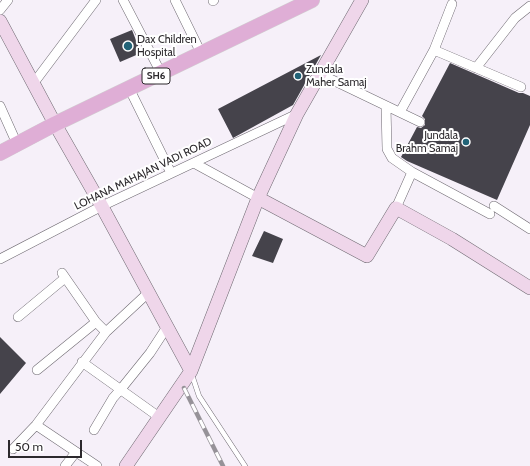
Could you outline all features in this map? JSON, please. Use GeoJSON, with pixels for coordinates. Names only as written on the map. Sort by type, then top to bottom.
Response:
{"type":"FeatureCollection","features":[{"type":"Feature","properties":{"kind":"main road","name":"SH6"},"geometry":{"type":"LineString","coordinates":[[0,153],[55,124],[202,53],[292,4],[312,0]]}},
{"type":"Feature","properties":{"kind":"street"},"geometry":{"type":"LineString","coordinates":[[0,10],[8,0]]}},
{"type":"Feature","properties":{"kind":"street"},"geometry":{"type":"LineString","coordinates":[[33,84],[96,0]]}},
{"type":"Feature","properties":{"kind":"street"},"geometry":{"type":"LineString","coordinates":[[123,0],[161,73]]}},
{"type":"Feature","properties":{"kind":"street"},"geometry":{"type":"LineString","coordinates":[[175,0],[202,53]]}},
{"type":"Feature","properties":{"kind":"street"},"geometry":{"type":"LineString","coordinates":[[126,466],[190,372],[258,198],[297,114],[362,0]]}},
{"type":"Feature","properties":{"kind":"street"},"geometry":{"type":"LineString","coordinates":[[400,112],[434,50],[452,4]]}},
{"type":"Feature","properties":{"kind":"street"},"geometry":{"type":"LineString","coordinates":[[476,68],[515,18],[530,6]]}},
{"type":"Feature","properties":{"kind":"street"},"geometry":{"type":"LineString","coordinates":[[0,21],[55,124],[102,206],[190,372]]}},
{"type":"Feature","properties":{"kind":"street"},"geometry":{"type":"LineString","coordinates":[[434,50],[521,87]]}},
{"type":"Feature","properties":{"kind":"street"},"geometry":{"type":"LineString","coordinates":[[320,74],[420,122]]}},
{"type":"Feature","properties":{"kind":"street"},"geometry":{"type":"LineString","coordinates":[[129,88],[171,174]]}},
{"type":"Feature","properties":{"kind":"street"},"geometry":{"type":"LineString","coordinates":[[0,106],[17,144]]}},
{"type":"Feature","properties":{"kind":"street"},"geometry":{"type":"LineString","coordinates":[[386,106],[387,149],[392,158],[412,172],[530,229]]}},
{"type":"Feature","properties":{"kind":"street","name":"LOHANA MAHAJAN VADI ROAD"},"geometry":{"type":"LineString","coordinates":[[0,259],[102,206],[297,114]]}},
{"type":"Feature","properties":{"kind":"street"},"geometry":{"type":"LineString","coordinates":[[194,163],[367,256],[396,208],[412,172]]}},
{"type":"Feature","properties":{"kind":"street"},"geometry":{"type":"LineString","coordinates":[[396,208],[452,239],[530,288]]}},
{"type":"Feature","properties":{"kind":"street"},"geometry":{"type":"LineString","coordinates":[[18,317],[64,276],[96,322],[106,332]]}},
{"type":"Feature","properties":{"kind":"street"},"geometry":{"type":"LineString","coordinates":[[13,449],[36,425],[106,332],[148,293]]}},
{"type":"Feature","properties":{"kind":"street"},"geometry":{"type":"LineString","coordinates":[[37,370],[96,322]]}},
{"type":"Feature","properties":{"kind":"street"},"geometry":{"type":"LineString","coordinates":[[94,430],[113,398],[150,353],[167,327]]}},
{"type":"Feature","properties":{"kind":"street"},"geometry":{"type":"LineString","coordinates":[[82,362],[159,417]]}},
{"type":"Feature","properties":{"kind":"street"},"geometry":{"type":"LineString","coordinates":[[36,425],[97,466]]}},
{"type":"Feature","properties":{"kind":"street"},"geometry":{"type":"LineString","coordinates":[[65,466],[76,452]]}},
{"type":"Feature","properties":{"kind":"lane"},"geometry":{"type":"LineString","coordinates":[[190,372],[199,396],[245,466]]}},
{"type":"Feature","properties":{"kind":"building"},"geometry":{"type":"Polygon","coordinates":[[[132,30],[141,53],[120,62],[110,39],[132,30]]]}},
{"type":"Feature","properties":{"kind":"building","name":"Zundala Maher Samaj"},"geometry":{"type":"Polygon","coordinates":[[[321,55],[293,105],[233,138],[218,109],[321,55]]]}},
{"type":"Feature","properties":{"kind":"building","name":"Jundala Brahm Samaj"},"geometry":{"type":"Polygon","coordinates":[[[450,63],[519,93],[530,96],[530,125],[497,200],[401,157],[417,127],[421,128],[425,125],[425,119],[422,116],[450,63]]]}},
{"type":"Feature","properties":{"kind":"building"},"geometry":{"type":"Polygon","coordinates":[[[264,231],[283,239],[273,263],[252,256],[264,231]]]}},
{"type":"Feature","properties":{"kind":"building"},"geometry":{"type":"Polygon","coordinates":[[[0,337],[26,363],[0,394],[0,337]]]}},
{"type":"Feature","properties":{"kind":"railway"},"geometry":{"type":"LineString","coordinates":[[184,388],[223,466]]}},
{"type":"Feature","properties":{"kind":"place","name":"Dax Children Hospital"},"geometry":{"type":"Point","coordinates":[128,46]}},
{"type":"Feature","properties":{"kind":"place","name":"Zundala Maher Samaj"},"geometry":{"type":"Point","coordinates":[298,76]}},
{"type":"Feature","properties":{"kind":"place","name":"Jundala Brahm Samaj"},"geometry":{"type":"Point","coordinates":[466,142]}}]}
